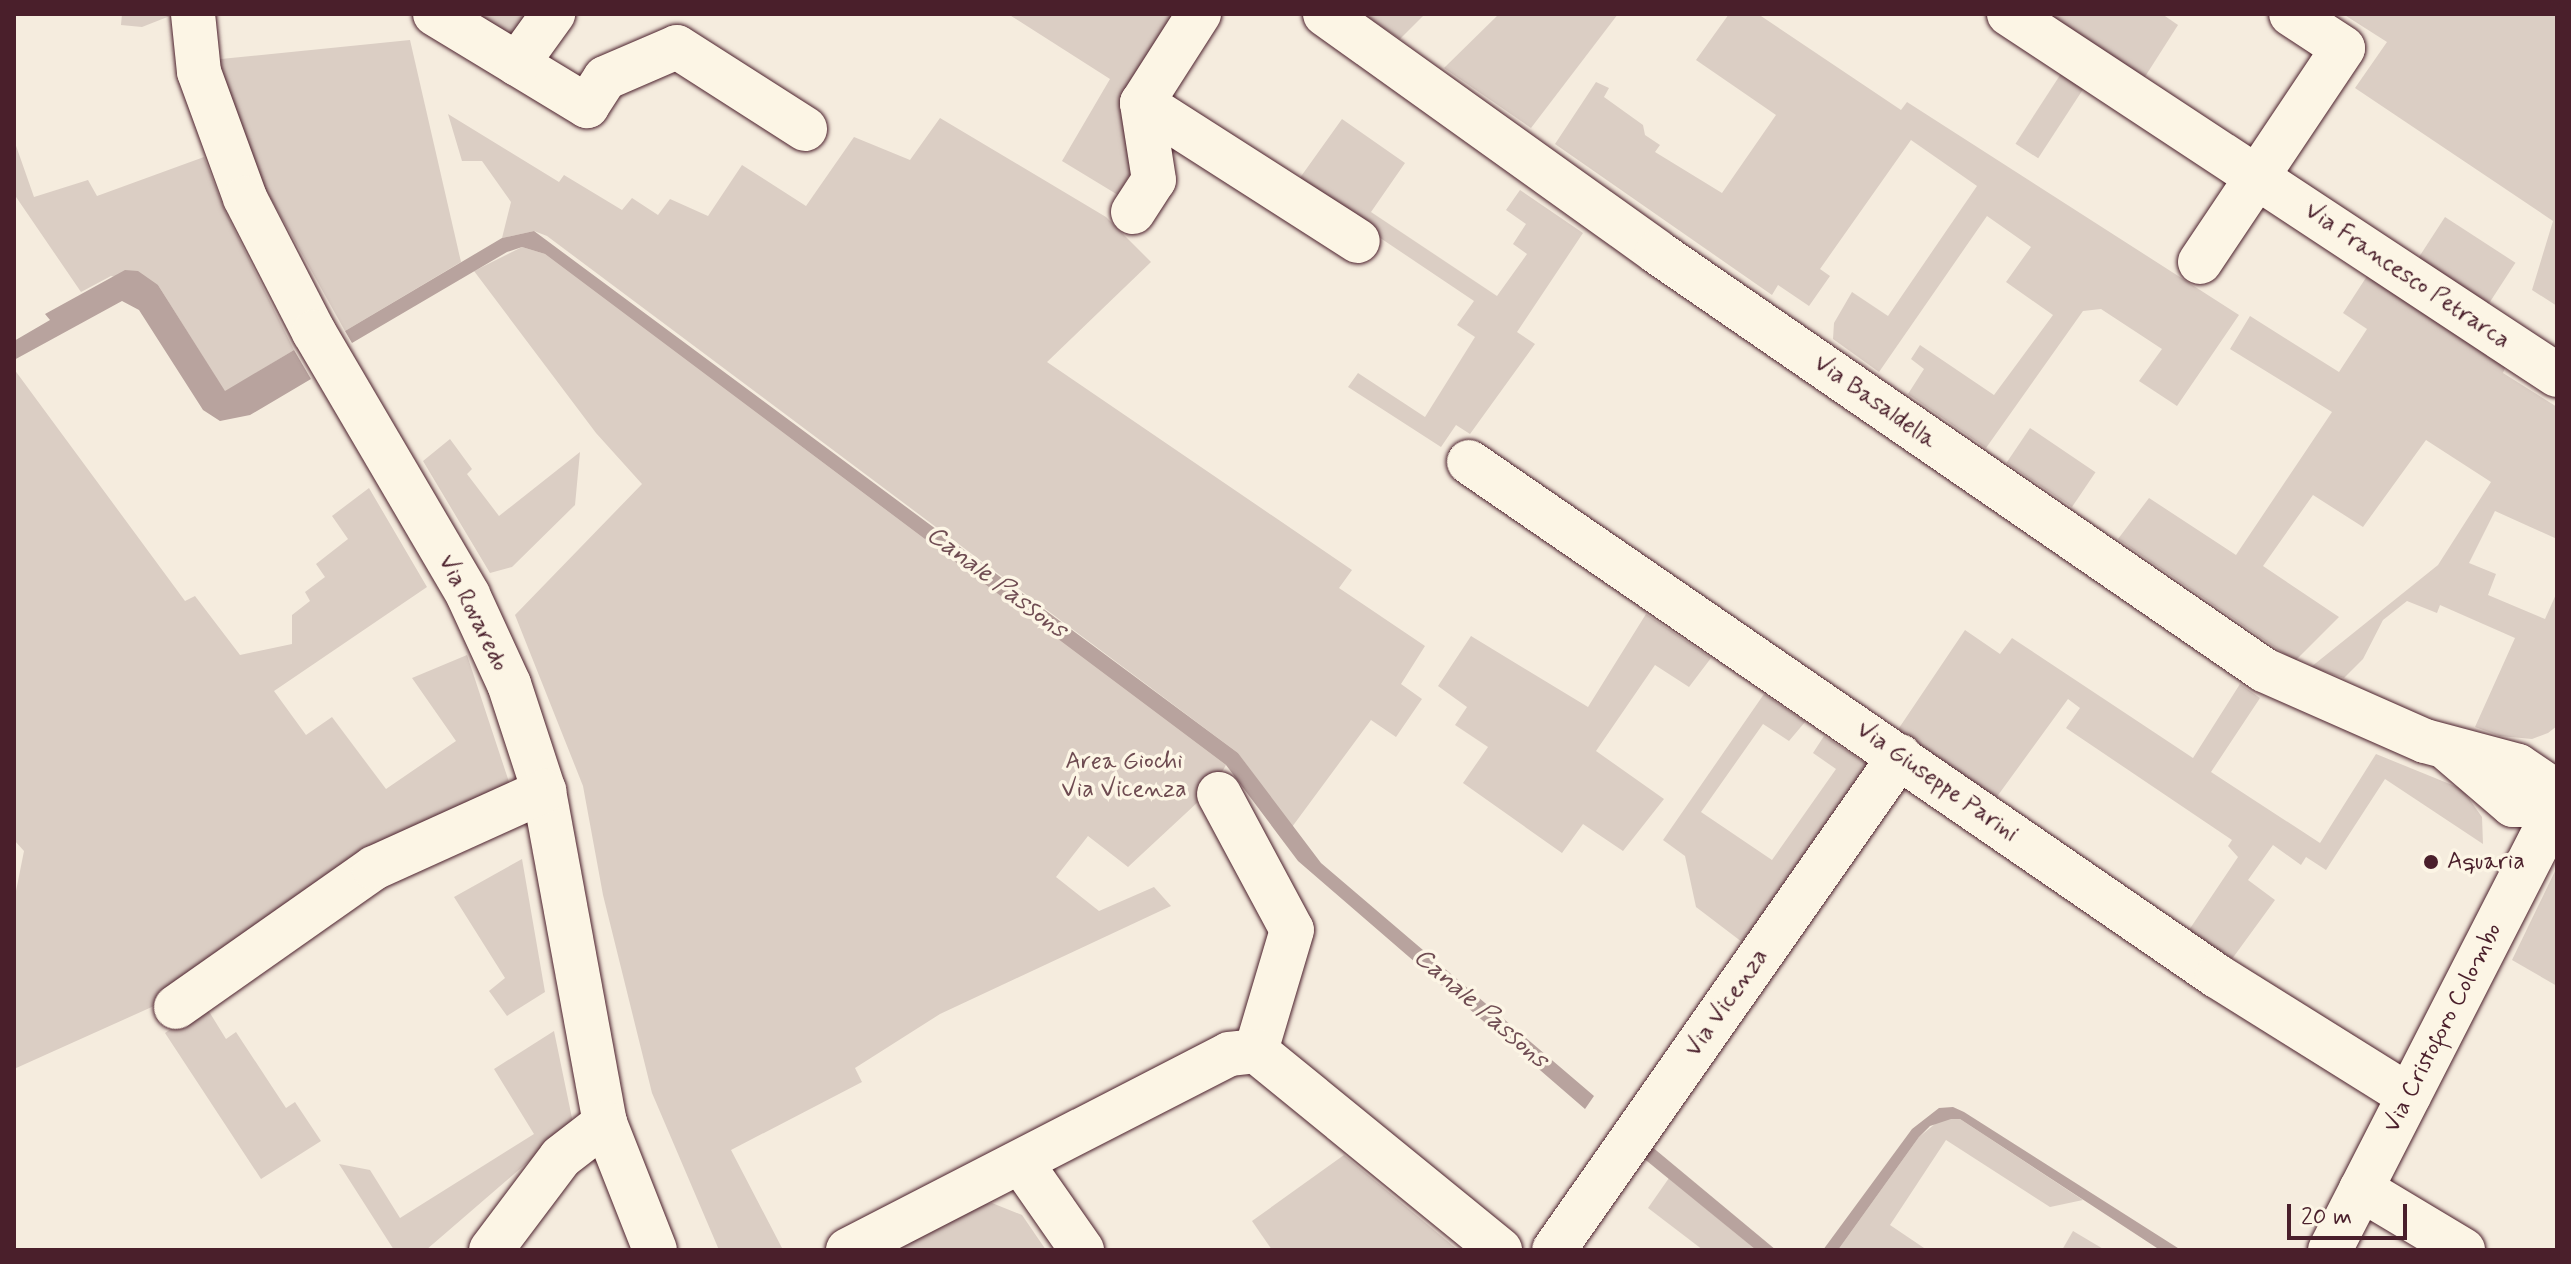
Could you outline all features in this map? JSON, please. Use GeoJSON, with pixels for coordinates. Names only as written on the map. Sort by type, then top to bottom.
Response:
{"type":"FeatureCollection","features":[{"type":"Feature","properties":{"kind":"street","name":"Via Rovaredo"},"geometry":{"type":"LineString","coordinates":[[193,14],[199,72],[245,198],[314,332],[468,595],[509,684],[544,791],[605,1123],[655,1250]]}},
{"type":"Feature","properties":{"kind":"street"},"geometry":{"type":"LineString","coordinates":[[435,14],[587,106],[605,78],[677,47],[805,129]]}},
{"type":"Feature","properties":{"kind":"street"},"geometry":{"type":"LineString","coordinates":[[517,64],[553,14]]}},
{"type":"Feature","properties":{"kind":"street"},"geometry":{"type":"LineString","coordinates":[[1133,212],[1154,180],[1142,103],[1199,14]]}},
{"type":"Feature","properties":{"kind":"street","name":"Via Basaldella"},"geometry":{"type":"LineString","coordinates":[[1325,14],[1670,261],[2264,670],[2448,750],[2513,805],[2557,805]]}},
{"type":"Feature","properties":{"kind":"street","name":"Via Francesco Petrarca"},"geometry":{"type":"LineString","coordinates":[[2009,14],[2557,375]]}},
{"type":"Feature","properties":{"kind":"street"},"geometry":{"type":"LineString","coordinates":[[2200,262],[2343,48],[2291,14]]}},
{"type":"Feature","properties":{"kind":"street"},"geometry":{"type":"LineString","coordinates":[[1142,103],[1358,241]]}},
{"type":"Feature","properties":{"kind":"street","name":"Via Giuseppe Parini"},"geometry":{"type":"LineString","coordinates":[[1469,462],[2217,976],[2409,1096]]}},
{"type":"Feature","properties":{"kind":"street","name":"Via Vicenza"},"geometry":{"type":"LineString","coordinates":[[1554,1250],[1900,756]]}},
{"type":"Feature","properties":{"kind":"street"},"geometry":{"type":"LineString","coordinates":[[176,1007],[374,868],[544,791]]}},
{"type":"Feature","properties":{"kind":"street"},"geometry":{"type":"LineString","coordinates":[[1219,794],[1292,930],[1256,1051]]}},
{"type":"Feature","properties":{"kind":"street","name":"Via Cristoforo Colombo"},"geometry":{"type":"LineString","coordinates":[[2330,1250],[2557,805]]}},
{"type":"Feature","properties":{"kind":"street"},"geometry":{"type":"LineString","coordinates":[[848,1250],[1022,1164],[1229,1054],[1256,1051],[1500,1250]]}},
{"type":"Feature","properties":{"kind":"street"},"geometry":{"type":"LineString","coordinates":[[491,1250],[561,1157],[605,1123]]}},
{"type":"Feature","properties":{"kind":"street"},"geometry":{"type":"LineString","coordinates":[[1022,1164],[1082,1250]]}},
{"type":"Feature","properties":{"kind":"street"},"geometry":{"type":"LineString","coordinates":[[2361,1189],[2463,1250]]}},
{"type":"Feature","properties":{"kind":"green space"},"geometry":{"type":"Polygon","coordinates":[[[122,14],[175,14],[142,27],[121,25],[122,14]]]}},
{"type":"Feature","properties":{"kind":"green space"},"geometry":{"type":"Polygon","coordinates":[[[470,14],[527,14],[510,36],[470,14]]]}},
{"type":"Feature","properties":{"kind":"green space"},"geometry":{"type":"Polygon","coordinates":[[[1008,14],[1185,14],[1140,156],[1118,195],[1062,161],[1110,79],[1008,14]]]}},
{"type":"Feature","properties":{"kind":"green space"},"geometry":{"type":"Polygon","coordinates":[[[1363,14],[1425,14],[1400,39],[1363,14]]]}},
{"type":"Feature","properties":{"kind":"green space"},"geometry":{"type":"Polygon","coordinates":[[[1499,14],[1618,14],[1531,128],[1444,68],[1499,14]]]}},
{"type":"Feature","properties":{"kind":"green space"},"geometry":{"type":"Polygon","coordinates":[[[1729,14],[1758,14],[1901,110],[1907,102],[2239,315],[2177,406],[2139,381],[2162,349],[2101,309],[2083,311],[1986,448],[1908,394],[1924,369],[1911,359],[1920,345],[1994,395],[2053,315],[2006,282],[2031,247],[1987,216],[1879,372],[1833,339],[1834,323],[1852,292],[1888,316],[1977,186],[1911,140],[1820,269],[1830,276],[1809,306],[1778,285],[1772,295],[1555,144],[1596,82],[1609,88],[1604,97],[1643,125],[1645,135],[1660,145],[1655,152],[1722,193],[1776,115],[1696,60],[1729,14]]]}},
{"type":"Feature","properties":{"kind":"green space"},"geometry":{"type":"Polygon","coordinates":[[[2037,14],[2162,14],[2178,25],[2141,83],[2037,14]]]}},
{"type":"Feature","properties":{"kind":"green space"},"geometry":{"type":"Polygon","coordinates":[[[2343,14],[2557,14],[2557,306],[2532,290],[2553,221],[2355,88],[2387,42],[2343,14]]]}},
{"type":"Feature","properties":{"kind":"green space"},"geometry":{"type":"Polygon","coordinates":[[[410,40],[461,262],[345,331],[264,186],[211,60],[410,40]]]}},
{"type":"Feature","properties":{"kind":"green space"},"geometry":{"type":"Polygon","coordinates":[[[2064,69],[2087,84],[2038,158],[2016,144],[2064,69]]]}},
{"type":"Feature","properties":{"kind":"green space"},"geometry":{"type":"Polygon","coordinates":[[[448,114],[559,182],[564,175],[622,210],[632,198],[658,215],[670,199],[708,216],[742,165],[806,206],[854,137],[910,160],[940,118],[1106,217],[1151,262],[1047,362],[1352,570],[1339,588],[1425,646],[1401,684],[1422,699],[1396,737],[1371,720],[1292,827],[1238,753],[547,236],[534,231],[502,238],[511,202],[482,161],[462,161],[448,114]]]}},
{"type":"Feature","properties":{"kind":"green space"},"geometry":{"type":"Polygon","coordinates":[[[1342,119],[1405,163],[1371,212],[1497,296],[1527,254],[1513,244],[1526,224],[1506,210],[1520,190],[1583,233],[1517,332],[1535,344],[1470,434],[1456,425],[1441,447],[1348,387],[1358,373],[1425,417],[1475,337],[1457,325],[1474,301],[1297,182],[1342,119]]]}},
{"type":"Feature","properties":{"kind":"green space"},"geometry":{"type":"Polygon","coordinates":[[[14,140],[34,197],[88,180],[97,196],[204,157],[225,211],[294,350],[225,392],[158,285],[111,276],[81,292],[14,194],[14,140]]]}},
{"type":"Feature","properties":{"kind":"green space"},"geometry":{"type":"Polygon","coordinates":[[[2445,217],[2515,263],[2487,306],[2417,261],[2445,217]]]}},
{"type":"Feature","properties":{"kind":"green space","name":"Area Giochi Via Vicenza"},"geometry":{"type":"Polygon","coordinates":[[[522,247],[545,254],[1226,765],[1213,788],[1128,867],[1088,836],[1056,877],[1099,911],[1154,887],[1171,906],[940,1014],[855,1068],[862,1082],[731,1150],[782,1248],[719,1250],[652,1093],[603,895],[583,786],[515,615],[642,484],[596,433],[474,271],[522,247]]]}},
{"type":"Feature","properties":{"kind":"green space"},"geometry":{"type":"Polygon","coordinates":[[[2369,273],[2507,363],[2503,373],[2557,407],[2557,539],[2495,511],[2469,563],[2496,574],[2488,595],[2545,619],[2557,592],[2557,726],[2532,739],[2500,736],[2475,727],[2515,638],[2440,605],[2437,613],[2407,601],[2383,620],[2363,659],[2344,678],[2311,667],[2438,565],[2491,482],[2426,440],[2363,527],[2313,495],[2263,566],[2339,617],[2295,661],[2118,539],[2149,498],[2236,555],[2332,412],[2230,349],[2250,316],[2339,372],[2367,329],[2343,313],[2369,273]]]}},
{"type":"Feature","properties":{"kind":"green space"},"geometry":{"type":"Polygon","coordinates":[[[14,369],[185,601],[195,596],[240,655],[292,644],[292,615],[310,601],[305,592],[325,577],[316,564],[348,539],[332,516],[369,488],[427,587],[274,691],[306,735],[332,717],[386,789],[456,741],[412,678],[467,655],[510,785],[370,851],[154,1006],[14,1069],[14,901],[24,851],[14,840],[14,369]]]}},
{"type":"Feature","properties":{"kind":"green space"},"geometry":{"type":"Polygon","coordinates":[[[2030,428],[2095,472],[2072,507],[2007,463],[2030,428]]]}},
{"type":"Feature","properties":{"kind":"green space"},"geometry":{"type":"Polygon","coordinates":[[[450,439],[472,469],[467,474],[499,516],[580,452],[575,505],[512,567],[490,573],[423,461],[450,439]]]}},
{"type":"Feature","properties":{"kind":"green space"},"geometry":{"type":"Polygon","coordinates":[[[1646,614],[1711,658],[1689,687],[1655,665],[1596,751],[1664,799],[1623,851],[1583,824],[1562,853],[1463,783],[1488,747],[1455,725],[1467,707],[1438,686],[1471,636],[1588,707],[1646,614]]]}},
{"type":"Feature","properties":{"kind":"green space"},"geometry":{"type":"Polygon","coordinates":[[[1965,630],[2000,654],[2012,638],[2193,758],[2240,684],[2260,698],[2211,772],[2320,843],[2376,754],[2462,789],[2482,817],[2483,844],[2385,779],[2326,870],[2306,857],[2301,865],[2273,845],[2248,880],[2275,900],[2232,959],[2189,930],[2238,857],[2228,846],[2232,840],[2066,728],[2080,708],[2068,699],[1996,798],[1897,731],[1965,630]]]}},
{"type":"Feature","properties":{"kind":"green space"},"geometry":{"type":"Polygon","coordinates":[[[1764,694],[1805,722],[1789,741],[1763,724],[1701,812],[1772,860],[1836,769],[1813,753],[1824,736],[1867,764],[1742,942],[1696,907],[1685,856],[1663,840],[1764,694]]]}},
{"type":"Feature","properties":{"kind":"green space"},"geometry":{"type":"Polygon","coordinates":[[[522,859],[545,992],[507,1016],[489,991],[505,978],[454,897],[522,859]]]}},
{"type":"Feature","properties":{"kind":"green space"},"geometry":{"type":"Polygon","coordinates":[[[2557,867],[2557,986],[2512,960],[2557,867]]]}},
{"type":"Feature","properties":{"kind":"green space"},"geometry":{"type":"Polygon","coordinates":[[[205,1005],[226,1039],[236,1032],[286,1108],[295,1102],[321,1141],[261,1179],[165,1033],[205,1005]]]}},
{"type":"Feature","properties":{"kind":"green space"},"geometry":{"type":"Polygon","coordinates":[[[554,1031],[573,1123],[426,1250],[394,1250],[339,1164],[370,1170],[400,1218],[534,1134],[494,1069],[554,1031]]]}},
{"type":"Feature","properties":{"kind":"green space"},"geometry":{"type":"Polygon","coordinates":[[[1941,1119],[1960,1119],[2083,1200],[2050,1207],[1946,1140],[1890,1225],[1927,1250],[1838,1250],[1919,1137],[1941,1119]]]}},
{"type":"Feature","properties":{"kind":"green space"},"geometry":{"type":"Polygon","coordinates":[[[1344,1155],[1458,1250],[1272,1250],[1252,1221],[1344,1155]]]}},
{"type":"Feature","properties":{"kind":"green space"},"geometry":{"type":"Polygon","coordinates":[[[1669,1178],[1756,1250],[1703,1250],[1648,1208],[1669,1178]]]}},
{"type":"Feature","properties":{"kind":"green space"},"geometry":{"type":"Polygon","coordinates":[[[992,1203],[1022,1215],[1046,1250],[895,1250],[975,1206],[992,1203]]]}},
{"type":"Feature","properties":{"kind":"green space"},"geometry":{"type":"Polygon","coordinates":[[[2073,1231],[2105,1250],[2062,1250],[2073,1231]]]}},
{"type":"Feature","properties":{"kind":"water","name":"Canale Passons"},"geometry":{"type":"Polygon","coordinates":[[[534,231],[1238,753],[1321,863],[1594,1096],[1585,1109],[1298,861],[1226,765],[545,254],[522,247],[507,252],[352,343],[345,331],[502,238],[534,231]]]}},
{"type":"Feature","properties":{"kind":"water"},"geometry":{"type":"Polygon","coordinates":[[[125,270],[138,271],[158,285],[225,391],[294,350],[311,379],[250,415],[220,421],[203,410],[139,310],[122,301],[14,360],[14,341],[50,320],[45,314],[125,270]]]}},
{"type":"Feature","properties":{"kind":"water"},"geometry":{"type":"Polygon","coordinates":[[[1953,1107],[2181,1250],[2160,1250],[1960,1119],[1951,1119],[1930,1126],[1919,1137],[1838,1250],[1823,1250],[1912,1129],[1939,1108],[1953,1107]]]}},
{"type":"Feature","properties":{"kind":"water"},"geometry":{"type":"Polygon","coordinates":[[[1651,1146],[1776,1250],[1756,1250],[1642,1157],[1651,1146]]]}},
{"type":"Feature","properties":{"kind":"place","name":"Aquaria"},"geometry":{"type":"Point","coordinates":[2431,862]}}]}
